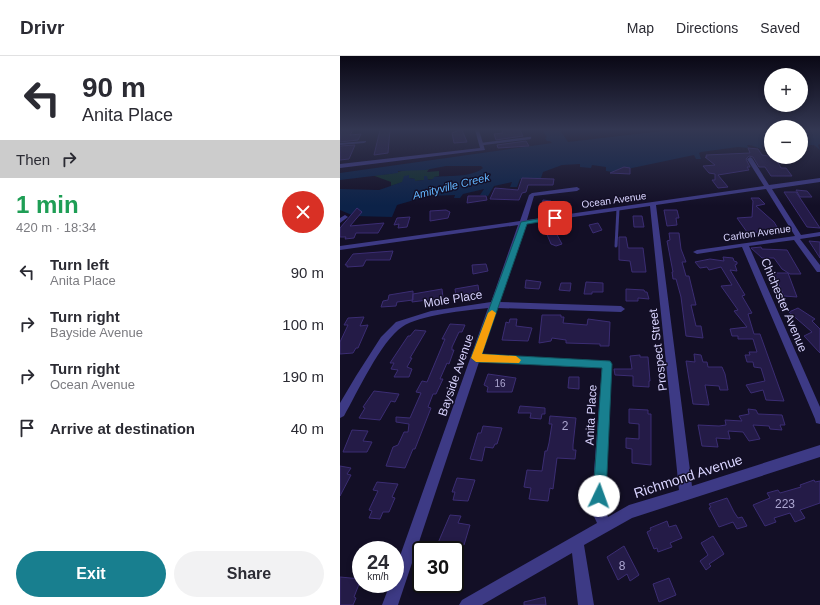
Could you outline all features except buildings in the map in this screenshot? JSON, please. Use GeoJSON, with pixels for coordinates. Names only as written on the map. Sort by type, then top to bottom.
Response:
{"type":"FeatureCollection","features":[{"type":"Feature","properties":{"kind":"street"},"geometry":{"type":"LineString","coordinates":[[340,166],[414,156]]}},
{"type":"Feature","properties":{"kind":"street"},"geometry":{"type":"LineString","coordinates":[[750,159],[820,270]]}},
{"type":"Feature","properties":{"kind":"street","name":"Ocean Avenue"},"geometry":{"type":"LineString","coordinates":[[340,248],[820,180]]}},
{"type":"Feature","properties":{"kind":"street","name":"Bayside Avenue"},"geometry":{"type":"LineString","coordinates":[[390,605],[524,222],[532,195],[577,189]]}},
{"type":"Feature","properties":{"kind":"street","name":"Prospect Street"},"geometry":{"type":"LineString","coordinates":[[653,204],[686,492]]}},
{"type":"Feature","properties":{"kind":"street","name":"Carlton Avenue"},"geometry":{"type":"LineString","coordinates":[[697,252],[820,234]]}},
{"type":"Feature","properties":{"kind":"street","name":"Chichester Avenue"},"geometry":{"type":"LineString","coordinates":[[745,245],[820,419]]}},
{"type":"Feature","properties":{"kind":"street","name":"Mole Place"},"geometry":{"type":"LineString","coordinates":[[340,414],[386,336],[398,324],[413,318],[481,305],[621,309]]}},
{"type":"Feature","properties":{"kind":"street","name":"Anita Place"},"geometry":{"type":"LineString","coordinates":[[476,358],[607,364],[598,510],[605,525]]}},
{"type":"Feature","properties":{"kind":"street","name":"Richmond Avenue"},"geometry":{"type":"LineString","coordinates":[[467,605],[629,512],[686,492],[820,451]]}},
{"type":"Feature","properties":{"kind":"street"},"geometry":{"type":"LineString","coordinates":[[577,541],[586,605]]}},
{"type":"Feature","properties":{"kind":"lane"},"geometry":{"type":"LineString","coordinates":[[616,246],[618,209]]}},
{"type":"Feature","properties":{"kind":"green space"},"geometry":{"type":"Polygon","coordinates":[[[429,169],[427,172],[439,171],[439,176],[434,177],[434,179],[415,181],[415,179],[409,178],[409,176],[403,182],[391,186],[391,182],[372,175],[389,174],[406,170],[429,169]]]}},
{"type":"Feature","properties":{"kind":"water","name":"Amityville Creek"},"geometry":{"type":"Polygon","coordinates":[[[463,156],[691,156],[613,172],[606,171],[606,167],[592,165],[591,168],[580,167],[580,164],[562,165],[543,172],[541,178],[520,179],[517,187],[510,187],[512,182],[494,186],[488,196],[480,195],[484,189],[463,194],[460,198],[454,198],[455,195],[428,196],[397,205],[392,217],[354,216],[340,210],[340,189],[379,190],[402,182],[404,176],[409,175],[409,178],[415,179],[415,181],[424,180],[424,176],[427,176],[428,180],[433,179],[434,177],[466,175],[483,168],[481,166],[446,166],[425,170],[398,171],[398,173],[340,180],[340,173],[463,156]]]}},
{"type":"Feature","properties":{"kind":"water"},"geometry":{"type":"Polygon","coordinates":[[[694,156],[700,156],[701,159],[696,159],[694,156]]]}},
{"type":"Feature","properties":{"kind":"slow traffic"},"geometry":{"type":"LineString","coordinates":[[492,313],[476,358],[516,360]]}},
{"type":"Feature","properties":{"kind":"route"},"geometry":{"type":"LineString","coordinates":[[555,218],[524,222],[476,358],[607,364],[599,496]]}}]}
